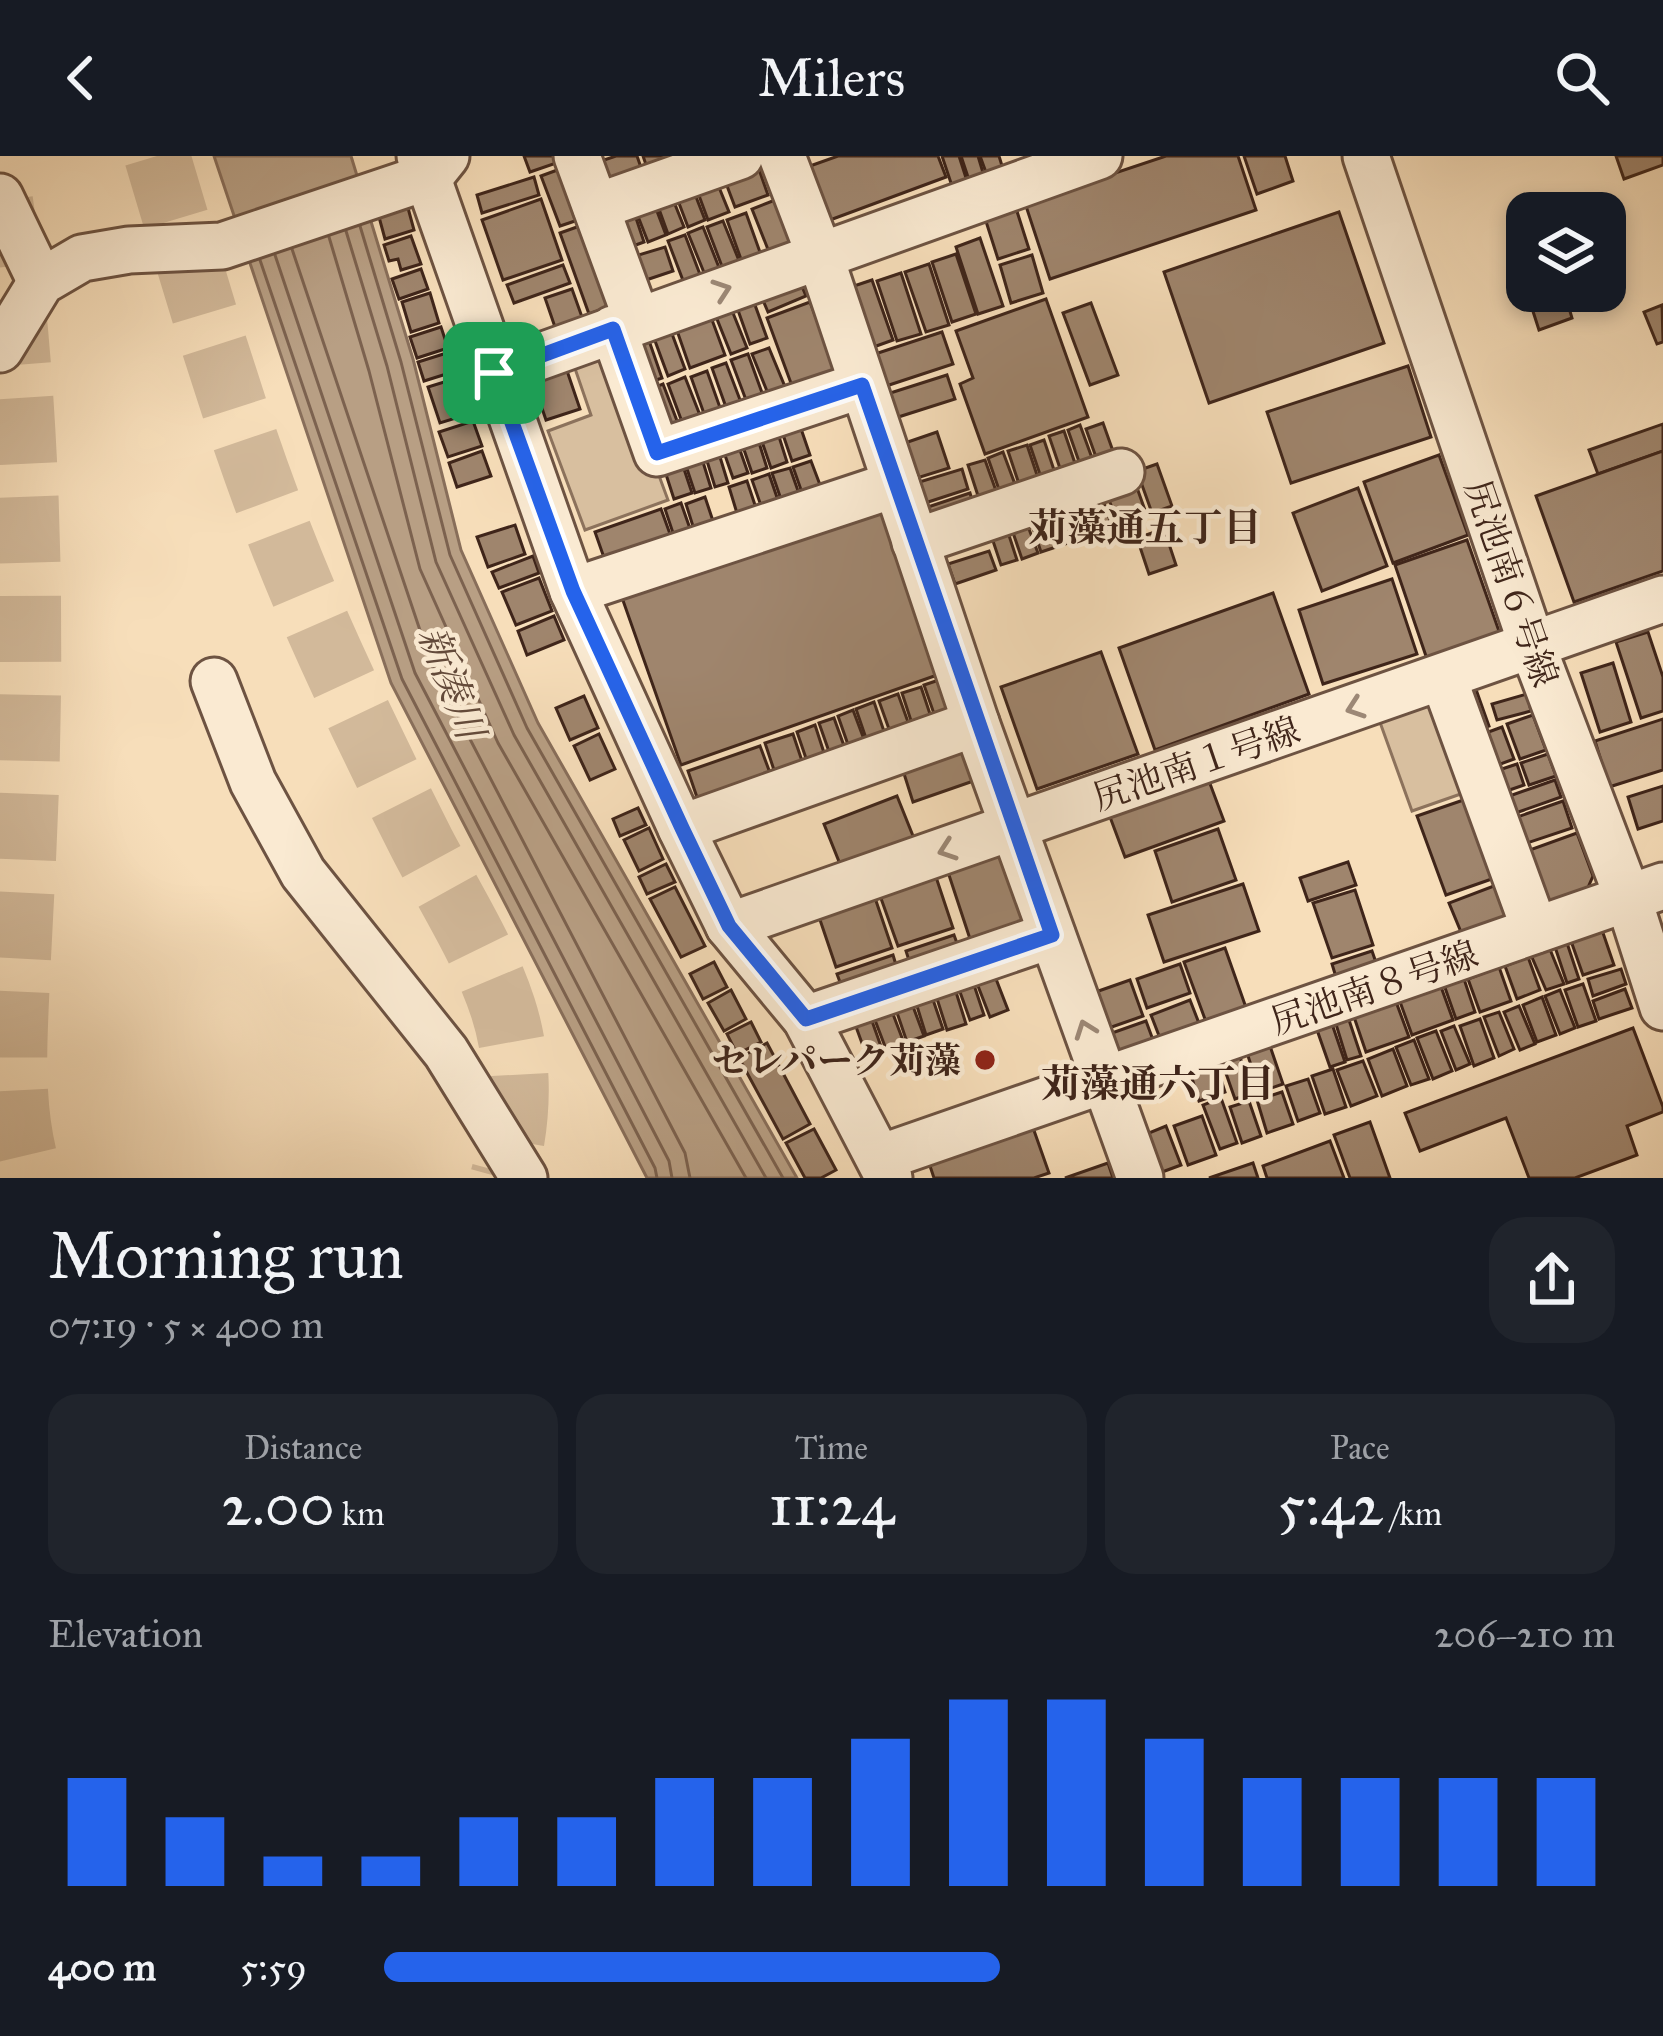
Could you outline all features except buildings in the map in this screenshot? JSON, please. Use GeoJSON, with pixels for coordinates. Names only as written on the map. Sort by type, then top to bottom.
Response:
{"type":"FeatureCollection","features":[{"type":"Feature","properties":{"kind":"street"},"geometry":{"type":"LineString","coordinates":[[577,156],[596,207],[657,453],[862,385]]}},
{"type":"Feature","properties":{"kind":"street"},"geometry":{"type":"LineString","coordinates":[[596,207],[740,156]]}},
{"type":"Feature","properties":{"kind":"street"},"geometry":{"type":"LineString","coordinates":[[782,156],[976,723],[1140,1178]]}},
{"type":"Feature","properties":{"kind":"street"},"geometry":{"type":"LineString","coordinates":[[494,373],[820,256],[1015,170],[1099,156]]}},
{"type":"Feature","properties":{"kind":"street","name":"尻池南６号線"},"geometry":{"type":"LineString","coordinates":[[1366,156],[1532,645],[1646,892],[1663,1007]]}},
{"type":"Feature","properties":{"kind":"street"},"geometry":{"type":"LineString","coordinates":[[0,349],[41,282],[82,258],[129,250],[222,246],[376,193],[431,161],[494,373],[573,591],[729,926],[806,1019],[885,1168]]}},
{"type":"Feature","properties":{"kind":"street"},"geometry":{"type":"LineString","coordinates":[[0,197],[41,282]]}},
{"type":"Feature","properties":{"kind":"street"},"geometry":{"type":"LineString","coordinates":[[915,542],[1121,472]]}},
{"type":"Feature","properties":{"kind":"street"},"geometry":{"type":"LineString","coordinates":[[573,591],[896,484]]}},
{"type":"Feature","properties":{"kind":"street","name":"尻池南１号線"},"geometry":{"type":"LineString","coordinates":[[729,926],[1663,599]]}},
{"type":"Feature","properties":{"kind":"street"},"geometry":{"type":"LineString","coordinates":[[1443,676],[1535,930]]}},
{"type":"Feature","properties":{"kind":"street"},"geometry":{"type":"LineString","coordinates":[[214,680],[253,782],[303,873],[446,1052],[524,1178]]}},
{"type":"Feature","properties":{"kind":"street"},"geometry":{"type":"LineString","coordinates":[[682,828],[976,723]]}},
{"type":"Feature","properties":{"kind":"street","name":"尻池南８号線"},"geometry":{"type":"LineString","coordinates":[[885,1168],[1104,1082],[1646,892]]}},
{"type":"Feature","properties":{"kind":"street"},"geometry":{"type":"LineString","coordinates":[[806,1019],[1052,935]]}},
{"type":"Feature","properties":{"kind":"shaded area"},"geometry":{"type":"Polygon","coordinates":[[[609,340],[668,500],[585,530],[548,431],[591,415],[570,354],[609,340]]]}},
{"type":"Feature","properties":{"kind":"shaded area"},"geometry":{"type":"Polygon","coordinates":[[[1440,692],[1475,789],[1412,811],[1377,714],[1440,692]]]}},
{"type":"Feature","properties":{"kind":"water","name":"新湊川"},"geometry":{"type":"Polygon","coordinates":[[[214,156],[351,156],[413,359],[461,550],[538,723],[797,1178],[647,1178],[391,683],[214,156]]]}},
{"type":"Feature","properties":{"kind":"tunnel"},"geometry":{"type":"LineString","coordinates":[[157,156],[229,392],[292,565],[367,734],[476,945],[503,1008],[516,1093],[503,1178]]}},
{"type":"Feature","properties":{"kind":"tunnel"},"geometry":{"type":"LineString","coordinates":[[0,201],[16,345],[28,567],[28,714],[14,1054],[19,1129],[30,1178]]}},
{"type":"Feature","properties":{"kind":"place","name":"セレパーク苅藻"},"geometry":{"type":"Point","coordinates":[985,1060]}},
{"type":"Feature","properties":{"kind":"district","name":"苅藻通五丁目"},"geometry":{"type":"Point","coordinates":[1145,527]}},
{"type":"Feature","properties":{"kind":"district","name":"苅藻通六丁目"},"geometry":{"type":"Point","coordinates":[1158,1083]}},
{"type":"Feature","properties":{"kind":"route"},"geometry":{"type":"LineString","coordinates":[[613,329],[657,453],[862,385],[1052,935],[806,1019],[729,926],[573,591],[494,373],[613,329]]}}]}
